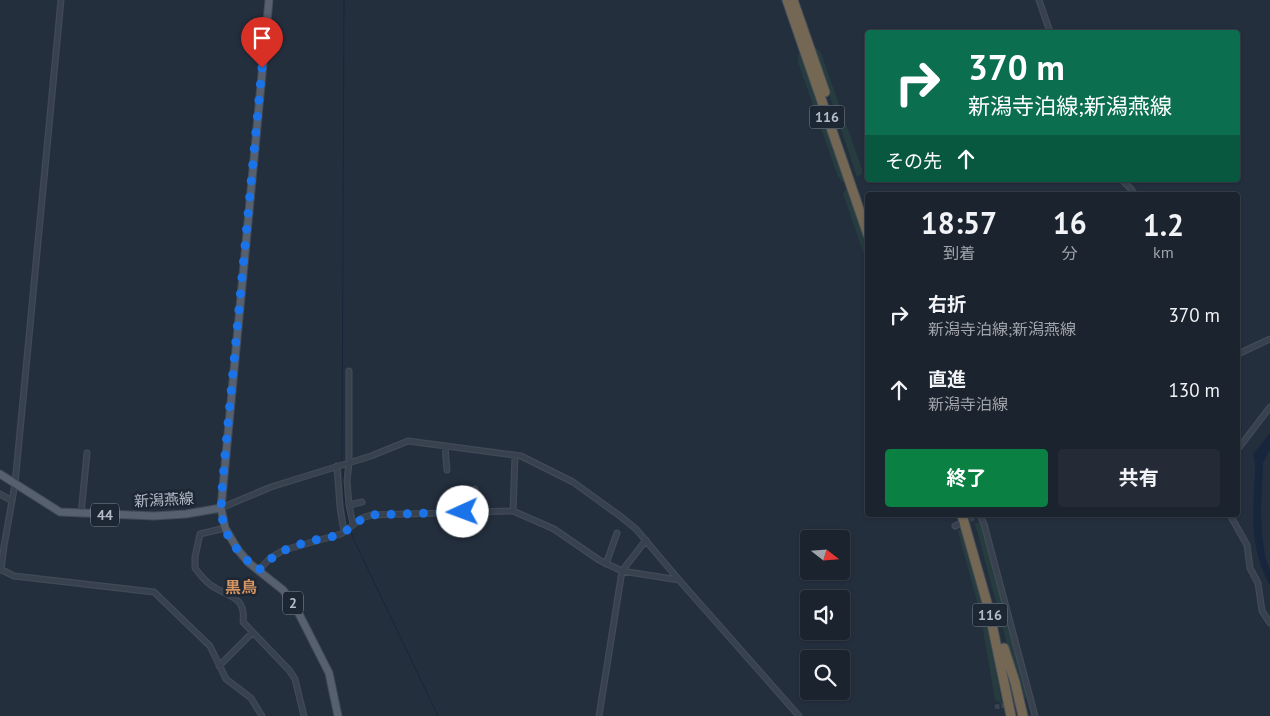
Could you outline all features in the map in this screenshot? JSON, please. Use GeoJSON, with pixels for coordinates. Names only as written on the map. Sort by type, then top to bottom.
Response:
{"type":"FeatureCollection","features":[{"type":"Feature","properties":{"kind":"highway","name":"116"},"geometry":{"type":"LineString","coordinates":[[787,0],[865,226]]}},
{"type":"Feature","properties":{"kind":"highway","name":"116"},"geometry":{"type":"LineString","coordinates":[[793,0],[865,207]]}},
{"type":"Feature","properties":{"kind":"highway","name":"116"},"geometry":{"type":"LineString","coordinates":[[972,517],[990,591],[1011,716]]}},
{"type":"Feature","properties":{"kind":"highway","name":"116"},"geometry":{"type":"LineString","coordinates":[[962,519],[978,567],[1001,649],[1017,716]]}},
{"type":"Feature","properties":{"kind":"highway"},"geometry":{"type":"LineString","coordinates":[[1001,649],[1006,716]]}},
{"type":"Feature","properties":{"kind":"highway"},"geometry":{"type":"LineString","coordinates":[[1001,649],[1015,682],[1023,716]]}},
{"type":"Feature","properties":{"kind":"main road","name":"2"},"geometry":{"type":"LineString","coordinates":[[269,0],[222,508],[225,528],[238,550],[248,562],[283,590],[305,624],[328,673],[338,716]]}},
{"type":"Feature","properties":{"kind":"main road","name":"新潟燕線"},"geometry":{"type":"LineString","coordinates":[[0,474],[60,512],[154,516],[186,514],[222,508]]}},
{"type":"Feature","properties":{"kind":"street"},"geometry":{"type":"LineString","coordinates":[[61,0],[15,484],[1,570],[14,576],[154,592],[210,646],[218,666],[226,679],[251,698],[262,716]]}},
{"type":"Feature","properties":{"kind":"street"},"geometry":{"type":"LineString","coordinates":[[1039,0],[1049,30]]}},
{"type":"Feature","properties":{"kind":"street"},"geometry":{"type":"LineString","coordinates":[[1124,182],[1134,192]]}},
{"type":"Feature","properties":{"kind":"street"},"geometry":{"type":"LineString","coordinates":[[1240,353],[1270,339]]}},
{"type":"Feature","properties":{"kind":"street"},"geometry":{"type":"LineString","coordinates":[[349,371],[348,481],[352,525]]}},
{"type":"Feature","properties":{"kind":"street"},"geometry":{"type":"LineString","coordinates":[[1240,446],[1269,409]]}},
{"type":"Feature","properties":{"kind":"street"},"geometry":{"type":"LineString","coordinates":[[222,508],[272,487],[348,463],[408,441],[515,455],[573,482],[620,516],[646,540],[799,716]]}},
{"type":"Feature","properties":{"kind":"street"},"geometry":{"type":"LineString","coordinates":[[445,446],[447,470]]}},
{"type":"Feature","properties":{"kind":"street"},"geometry":{"type":"LineString","coordinates":[[81,514],[87,453]]}},
{"type":"Feature","properties":{"kind":"street"},"geometry":{"type":"LineString","coordinates":[[513,511],[515,455]]}},
{"type":"Feature","properties":{"kind":"street"},"geometry":{"type":"LineString","coordinates":[[338,466],[340,507],[345,531]]}},
{"type":"Feature","properties":{"kind":"street"},"geometry":{"type":"LineString","coordinates":[[475,490],[476,512]]}},
{"type":"Feature","properties":{"kind":"street"},"geometry":{"type":"LineString","coordinates":[[460,491],[463,512]]}},
{"type":"Feature","properties":{"kind":"street"},"geometry":{"type":"LineString","coordinates":[[0,494],[12,501]]}},
{"type":"Feature","properties":{"kind":"street"},"geometry":{"type":"LineString","coordinates":[[349,505],[362,502]]}},
{"type":"Feature","properties":{"kind":"street"},"geometry":{"type":"LineString","coordinates":[[259,570],[270,558],[284,550],[335,536],[362,518],[371,515],[513,511],[536,520],[565,536],[606,564],[622,571],[679,580]]}},
{"type":"Feature","properties":{"kind":"street"},"geometry":{"type":"LineString","coordinates":[[536,520],[537,512]]}},
{"type":"Feature","properties":{"kind":"street"},"geometry":{"type":"LineString","coordinates":[[981,517],[1035,716]]}},
{"type":"Feature","properties":{"kind":"street"},"geometry":{"type":"LineString","coordinates":[[1231,517],[1247,545],[1250,568],[1258,583],[1262,611],[1270,623]]}},
{"type":"Feature","properties":{"kind":"street"},"geometry":{"type":"LineString","coordinates":[[955,526],[962,519]]}},
{"type":"Feature","properties":{"kind":"street"},"geometry":{"type":"LineString","coordinates":[[225,528],[200,534],[194,568],[214,588],[232,595],[240,602],[244,622],[252,633],[289,670],[295,679],[304,716]]}},
{"type":"Feature","properties":{"kind":"street"},"geometry":{"type":"LineString","coordinates":[[606,564],[617,533]]}},
{"type":"Feature","properties":{"kind":"street"},"geometry":{"type":"LineString","coordinates":[[599,716],[622,571],[646,540]]}},
{"type":"Feature","properties":{"kind":"street"},"geometry":{"type":"LineString","coordinates":[[218,666],[252,633]]}},
{"type":"Feature","properties":{"kind":"street"},"geometry":{"type":"LineString","coordinates":[[1025,702],[1031,700]]}},
{"type":"Feature","properties":{"kind":"green space"},"geometry":{"type":"Polygon","coordinates":[[[814,49],[818,49],[821,53],[862,169],[862,174],[857,177],[814,49]]]}},
{"type":"Feature","properties":{"kind":"green space"},"geometry":{"type":"Polygon","coordinates":[[[801,53],[845,181],[843,182],[838,177],[798,62],[798,55],[801,53]]]}},
{"type":"Feature","properties":{"kind":"green space"},"geometry":{"type":"Polygon","coordinates":[[[848,189],[865,242],[865,257],[843,194],[848,189]]]}},
{"type":"Feature","properties":{"kind":"green space"},"geometry":{"type":"Polygon","coordinates":[[[975,523],[979,523],[983,527],[1028,693],[1027,697],[1022,700],[975,523]]]}},
{"type":"Feature","properties":{"kind":"green space"},"geometry":{"type":"Polygon","coordinates":[[[962,527],[984,606],[1002,704],[995,700],[980,612],[958,532],[962,527]]]}},
{"type":"Feature","properties":{"kind":"water"},"geometry":{"type":"Polygon","coordinates":[[[1270,433],[1270,449],[1263,463],[1261,512],[1262,535],[1266,560],[1270,570],[1270,586],[1260,563],[1255,540],[1253,517],[1255,468],[1253,454],[1270,433]]]}},
{"type":"Feature","properties":{"kind":"waterway"},"geometry":{"type":"LineString","coordinates":[[342,463],[344,0]]}},
{"type":"Feature","properties":{"kind":"waterway"},"geometry":{"type":"LineString","coordinates":[[343,467],[344,499],[349,525]]}},
{"type":"Feature","properties":{"kind":"waterway"},"geometry":{"type":"LineString","coordinates":[[350,529],[438,716]]}},
{"type":"Feature","properties":{"kind":"tunnel"},"geometry":{"type":"LineString","coordinates":[[964,522],[974,518]]}},
{"type":"Feature","properties":{"kind":"tunnel"},"geometry":{"type":"LineString","coordinates":[[995,707],[1025,702]]}},
{"type":"Feature","properties":{"kind":"district","name":"黒鳥"},"geometry":{"type":"Point","coordinates":[241,587]}},
{"type":"Feature","properties":{"kind":"route"},"geometry":{"type":"LineString","coordinates":[[262,68],[224,466],[222,508],[225,528],[238,550],[248,562],[259,570],[270,558],[284,550],[335,536],[344,532],[362,518],[371,515],[463,512]]}}]}
